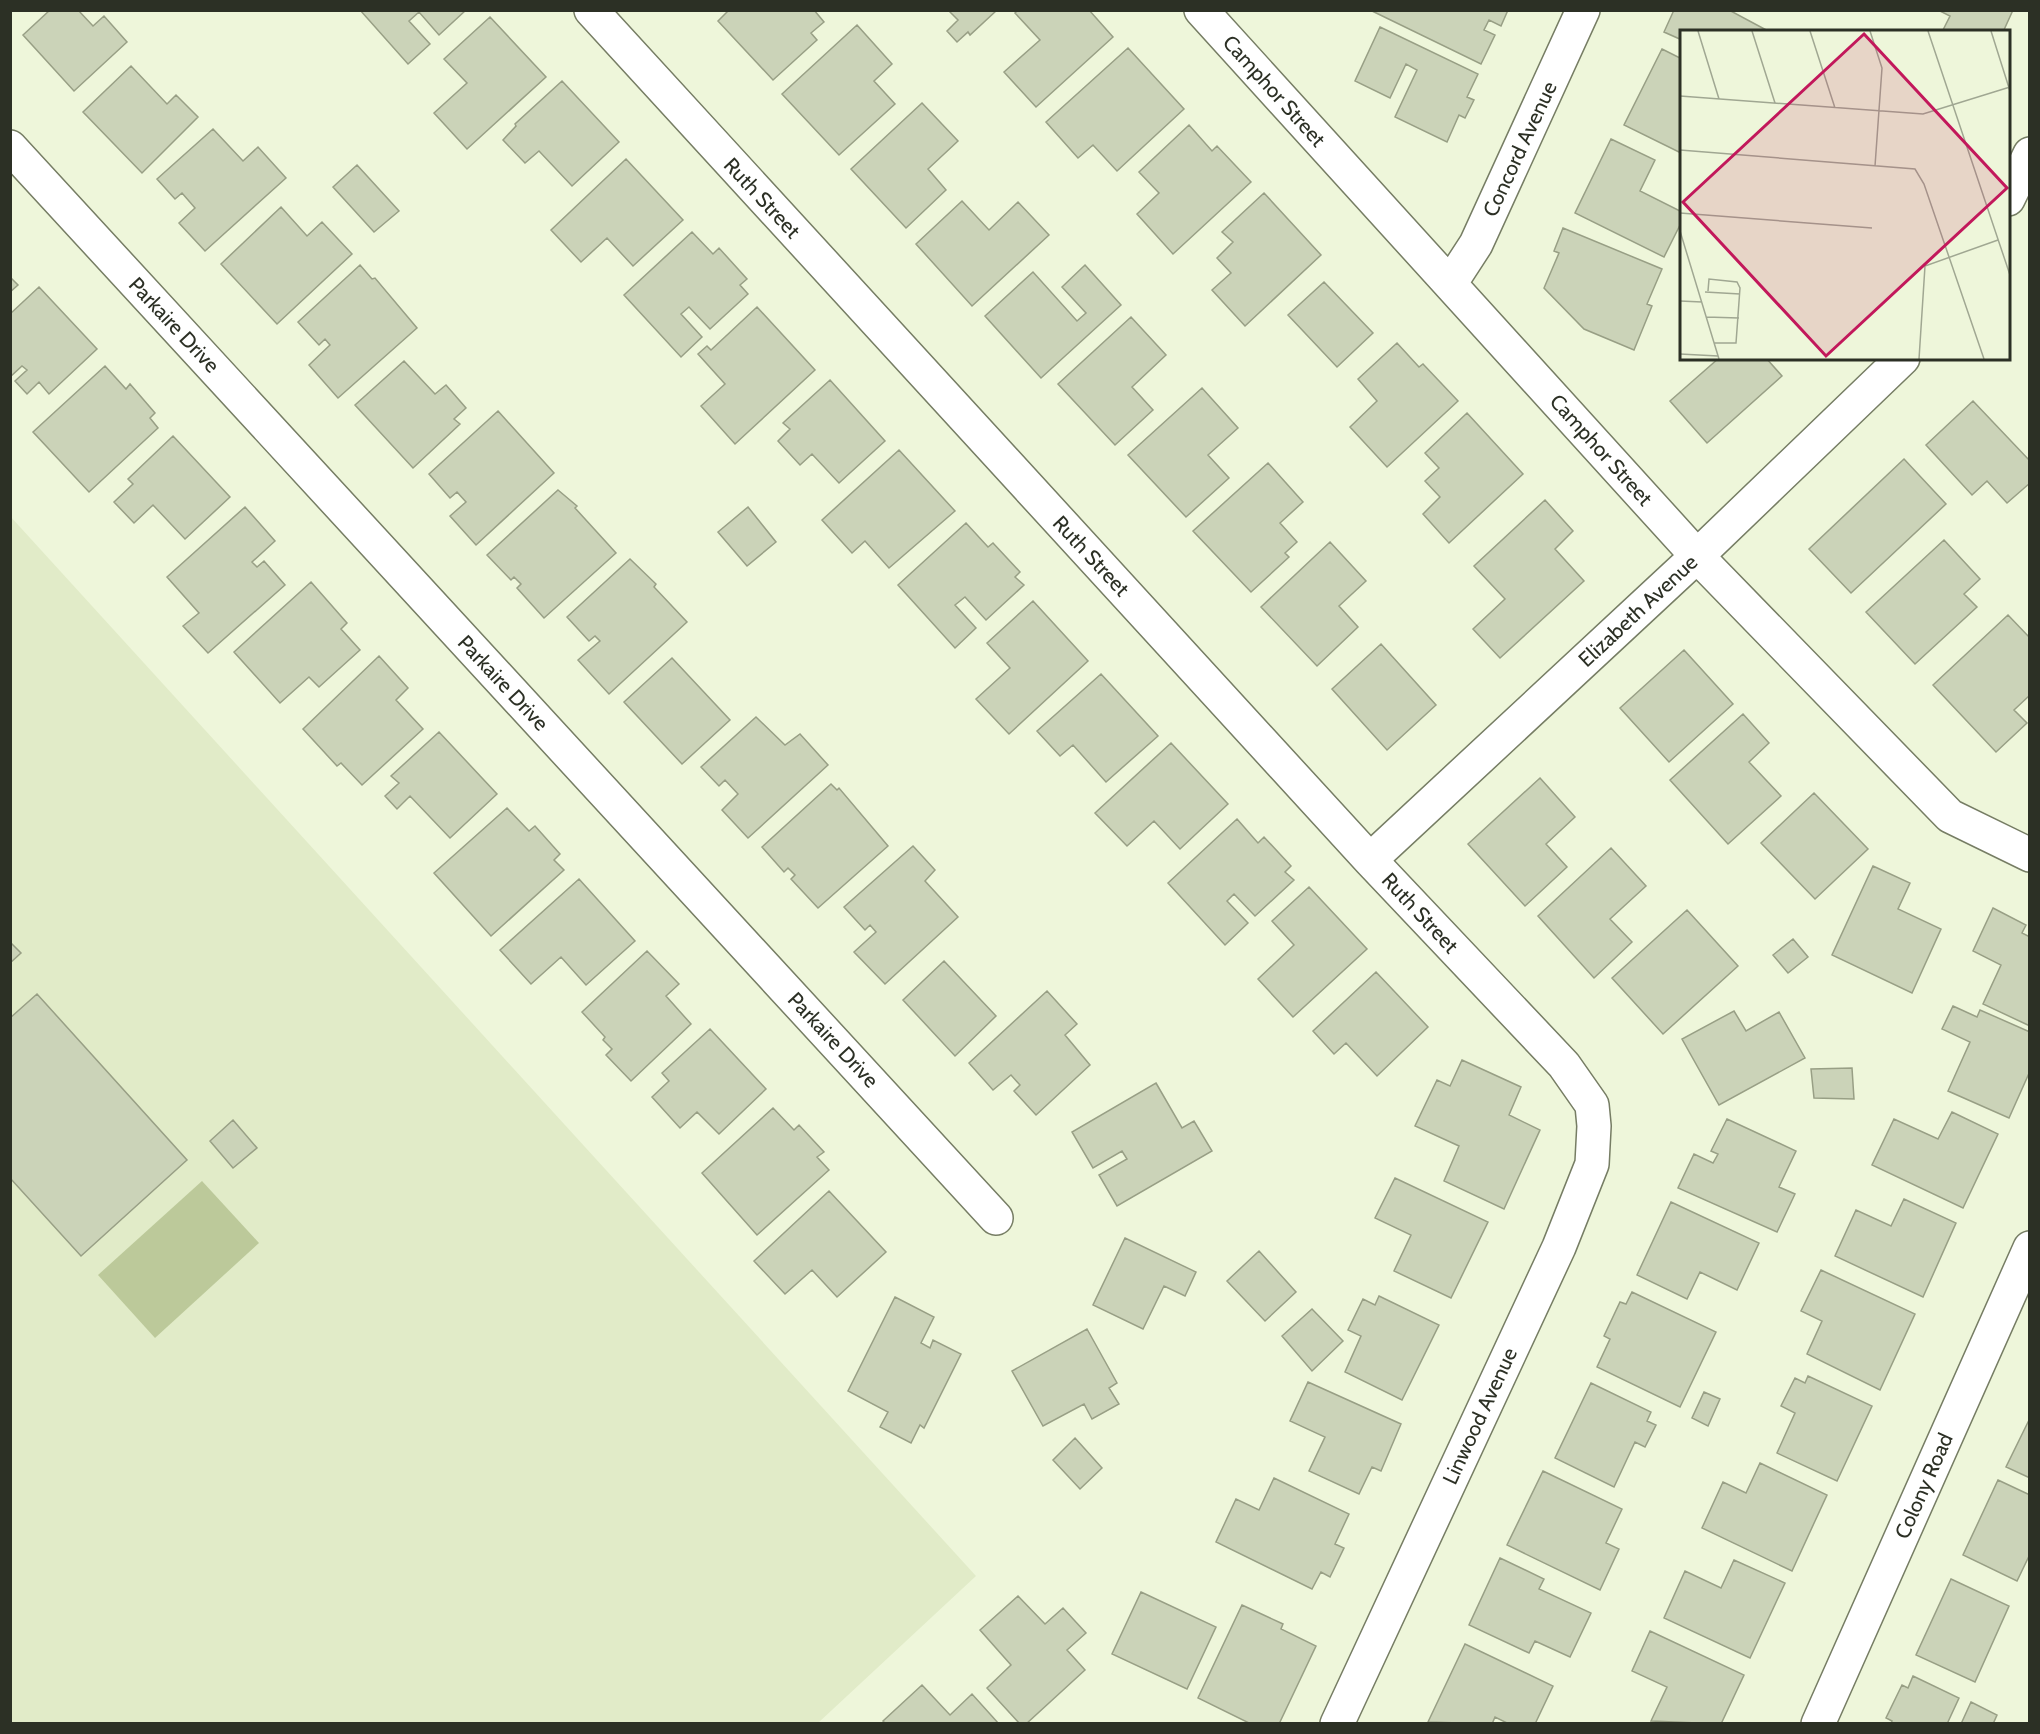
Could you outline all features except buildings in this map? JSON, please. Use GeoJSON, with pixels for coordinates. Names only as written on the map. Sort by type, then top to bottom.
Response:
{"type":"FeatureCollection","features":[{"type":"Feature","properties":{"kind":"street","name":"Ruth Street"},"geometry":{"type":"LineString","coordinates":[[591,10],[1370,860],[1564,1065],[1590,1102]]}},
{"type":"Feature","properties":{"kind":"street","name":"Camphor Street"},"geometry":{"type":"LineString","coordinates":[[1201,10],[1697,556],[1950,816],[2030,855]]}},
{"type":"Feature","properties":{"kind":"street","name":"Concord Avenue"},"geometry":{"type":"LineString","coordinates":[[1450,284],[1476,244],[1583,10]]}},
{"type":"Feature","properties":{"kind":"street","name":"Parkaire Drive"},"geometry":{"type":"LineString","coordinates":[[10,147],[996,1218]]}},
{"type":"Feature","properties":{"kind":"street"},"geometry":{"type":"LineString","coordinates":[[2010,195],[2030,154]]}},
{"type":"Feature","properties":{"kind":"street","name":"Elizabeth Avenue"},"geometry":{"type":"LineString","coordinates":[[1370,860],[1697,556],[1901,360]]}},
{"type":"Feature","properties":{"kind":"street","name":"Linwood Avenue"},"geometry":{"type":"LineString","coordinates":[[1337,1724],[1567,1226],[1592,1164],[1594,1126],[1590,1102]]}},
{"type":"Feature","properties":{"kind":"street","name":"Colony Road"},"geometry":{"type":"LineString","coordinates":[[1818,1724],[2030,1248]]}},
{"type":"Feature","properties":{"kind":"shaded area"},"geometry":{"type":"Polygon","coordinates":[[[10,516],[976,1576],[818,1723],[11,1723],[10,516]]]}},
{"type":"Feature","properties":{"kind":"shaded area"},"geometry":{"type":"Polygon","coordinates":[[[202,1181],[259,1243],[155,1338],[98,1275],[202,1181]]]}}]}
